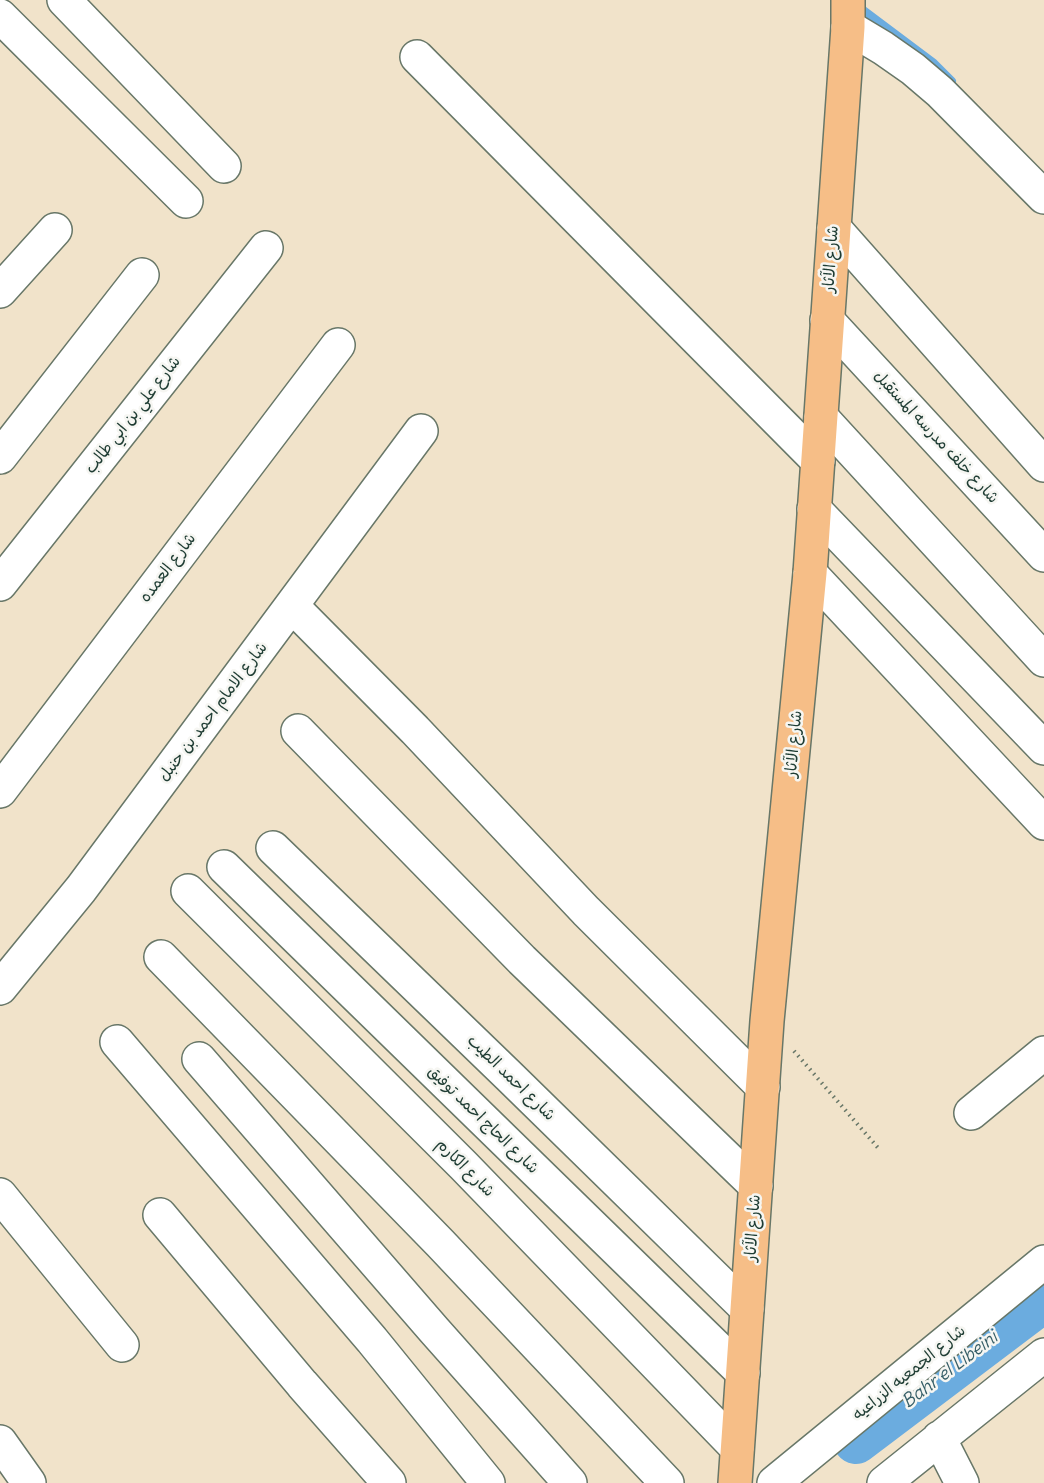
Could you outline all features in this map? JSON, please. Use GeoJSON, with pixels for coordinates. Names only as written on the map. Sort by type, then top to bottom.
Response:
{"type":"FeatureCollection","features":[{"type":"Feature","properties":{"kind":"main road","name":"شارع الآثار"},"geometry":{"type":"LineString","coordinates":[[735,1483],[767,1021],[810,573],[834,228],[844,9]]}},
{"type":"Feature","properties":{"kind":"street"},"geometry":{"type":"LineString","coordinates":[[64,0],[224,166]]}},
{"type":"Feature","properties":{"kind":"street"},"geometry":{"type":"LineString","coordinates":[[844,9],[883,48],[940,92],[1044,196]]}},
{"type":"Feature","properties":{"kind":"street"},"geometry":{"type":"LineString","coordinates":[[0,16],[186,201]]}},
{"type":"Feature","properties":{"kind":"street"},"geometry":{"type":"LineString","coordinates":[[417,57],[818,461]]}},
{"type":"Feature","properties":{"kind":"street"},"geometry":{"type":"LineString","coordinates":[[834,228],[1044,465]]}},
{"type":"Feature","properties":{"kind":"street"},"geometry":{"type":"LineString","coordinates":[[0,291],[55,230]]}},
{"type":"Feature","properties":{"kind":"street","name":"شارع علي بن ابي طالب"},"geometry":{"type":"LineString","coordinates":[[0,584],[266,248]]}},
{"type":"Feature","properties":{"kind":"street"},"geometry":{"type":"LineString","coordinates":[[0,457],[142,275]]}},
{"type":"Feature","properties":{"kind":"street","name":"شارع خلف مدرسه المستقبل"},"geometry":{"type":"LineString","coordinates":[[827,320],[1044,555]]}},
{"type":"Feature","properties":{"kind":"street","name":"شارع العمده"},"geometry":{"type":"LineString","coordinates":[[0,791],[338,345]]}},
{"type":"Feature","properties":{"kind":"street"},"geometry":{"type":"LineString","coordinates":[[821,417],[1044,660]]}},
{"type":"Feature","properties":{"kind":"street","name":"شارع الامام احمد بن حنبل"},"geometry":{"type":"LineString","coordinates":[[0,988],[81,889],[421,432]]}},
{"type":"Feature","properties":{"kind":"street"},"geometry":{"type":"LineString","coordinates":[[814,509],[1044,748]]}},
{"type":"Feature","properties":{"kind":"street"},"geometry":{"type":"LineString","coordinates":[[810,573],[1044,823]]}},
{"type":"Feature","properties":{"kind":"street"},"geometry":{"type":"LineString","coordinates":[[292,606],[415,730],[586,911],[763,1087]]}},
{"type":"Feature","properties":{"kind":"street"},"geometry":{"type":"LineString","coordinates":[[298,731],[522,960],[756,1186]]}},
{"type":"Feature","properties":{"kind":"street","name":"شارع احمد الطيب"},"geometry":{"type":"LineString","coordinates":[[273,848],[747,1309]]}},
{"type":"Feature","properties":{"kind":"street","name":"شارع الحاج احمد توفيق"},"geometry":{"type":"LineString","coordinates":[[224,867],[743,1373]]}},
{"type":"Feature","properties":{"kind":"street","name":"شارع الكارم"},"geometry":{"type":"LineString","coordinates":[[188,891],[464,1166],[737,1448]]}},
{"type":"Feature","properties":{"kind":"street"},"geometry":{"type":"LineString","coordinates":[[161,957],[441,1244],[667,1483]]}},
{"type":"Feature","properties":{"kind":"street"},"geometry":{"type":"LineString","coordinates":[[117,1042],[364,1331],[488,1483]]}},
{"type":"Feature","properties":{"kind":"street"},"geometry":{"type":"LineString","coordinates":[[971,1113],[1044,1053]]}},
{"type":"Feature","properties":{"kind":"street"},"geometry":{"type":"LineString","coordinates":[[199,1059],[570,1483]]}},
{"type":"Feature","properties":{"kind":"street"},"geometry":{"type":"LineString","coordinates":[[0,1195],[122,1346]]}},
{"type":"Feature","properties":{"kind":"street"},"geometry":{"type":"LineString","coordinates":[[160,1215],[302,1384],[389,1483]]}},
{"type":"Feature","properties":{"kind":"street","name":"شارع الجمعيه الزراعيه"},"geometry":{"type":"LineString","coordinates":[[774,1483],[1044,1262]]}},
{"type":"Feature","properties":{"kind":"street"},"geometry":{"type":"LineString","coordinates":[[884,1483],[1044,1355]]}},
{"type":"Feature","properties":{"kind":"street"},"geometry":{"type":"LineString","coordinates":[[939,1438],[962,1483]]}},
{"type":"Feature","properties":{"kind":"street"},"geometry":{"type":"LineString","coordinates":[[0,1442],[29,1483]]}},
{"type":"Feature","properties":{"kind":"path"},"geometry":{"type":"LineString","coordinates":[[767,1021],[879,1149]]}},
{"type":"Feature","properties":{"kind":"waterway"},"geometry":{"type":"LineString","coordinates":[[858,6],[934,63],[952,81]]}},
{"type":"Feature","properties":{"kind":"waterway","name":"Bahr el Libeini"},"geometry":{"type":"LineString","coordinates":[[856,1441],[1044,1299]]}}]}
